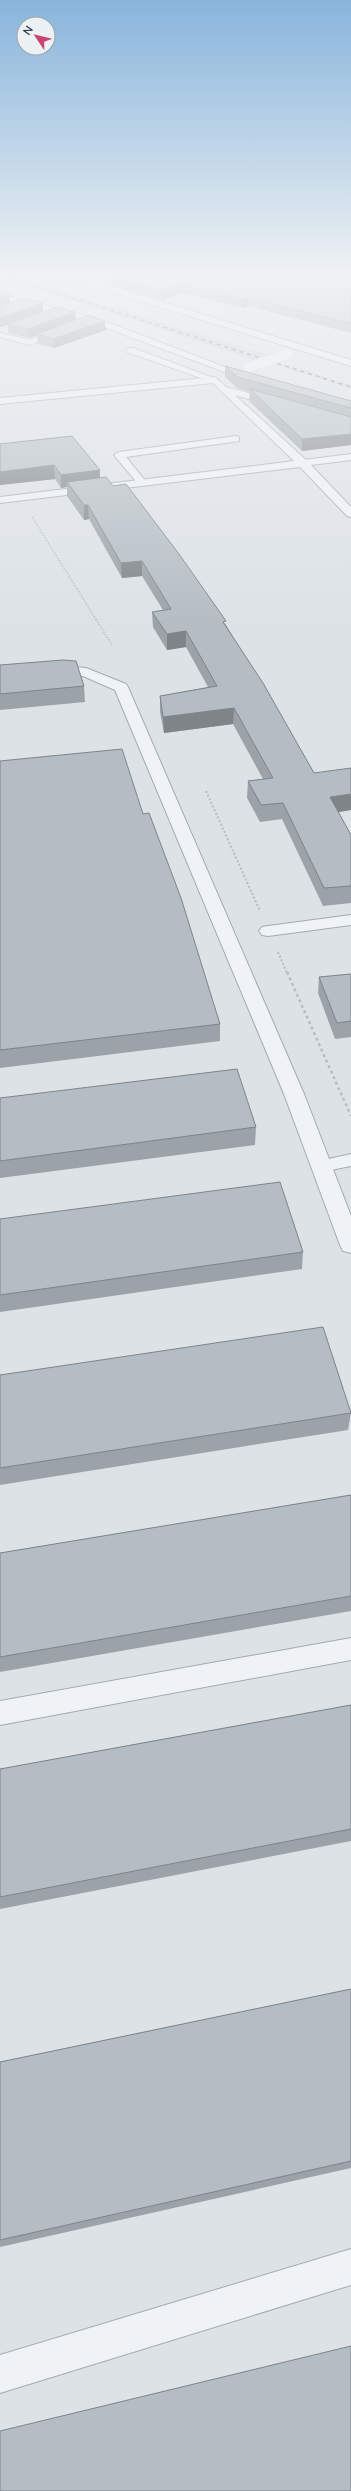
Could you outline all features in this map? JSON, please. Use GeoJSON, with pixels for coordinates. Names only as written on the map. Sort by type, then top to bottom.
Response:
{"type":"FeatureCollection","features":[{"type":"Feature","properties":{"kind":"street"},"geometry":{"type":"LineString","coordinates":[[0,401],[79,393]]}},
{"type":"Feature","properties":{"kind":"street"},"geometry":{"type":"LineString","coordinates":[[229,393],[303,463],[351,514]]}},
{"type":"Feature","properties":{"kind":"street"},"geometry":{"type":"LineString","coordinates":[[0,500],[303,463]]}},
{"type":"Feature","properties":{"kind":"street"},"geometry":{"type":"LineString","coordinates":[[0,673],[43,668],[86,672],[121,687],[291,1087],[351,1244]]}},
{"type":"Feature","properties":{"kind":"street"},"geometry":{"type":"LineString","coordinates":[[268,930],[351,920]]}},
{"type":"Feature","properties":{"kind":"street"},"geometry":{"type":"LineString","coordinates":[[0,2374],[351,2267]]}},
{"type":"Feature","properties":{"kind":"lane"},"geometry":{"type":"LineString","coordinates":[[238,393],[285,406]]}},
{"type":"Feature","properties":{"kind":"lane"},"geometry":{"type":"LineString","coordinates":[[142,483],[119,455],[236,440]]}},
{"type":"Feature","properties":{"kind":"lane"},"geometry":{"type":"LineString","coordinates":[[303,463],[351,457]]}},
{"type":"Feature","properties":{"kind":"lane"},"geometry":{"type":"LineString","coordinates":[[321,1166],[351,1160]]}},
{"type":"Feature","properties":{"kind":"lane"},"geometry":{"type":"LineString","coordinates":[[0,1712],[351,1649]]}},
{"type":"Feature","properties":{"kind":"path"},"geometry":{"type":"LineString","coordinates":[[20,497],[112,645]]}},
{"type":"Feature","properties":{"kind":"building"},"geometry":{"type":"Polygon","coordinates":[[[254,393],[265,393],[351,417],[351,434],[302,439],[254,393]]]}},
{"type":"Feature","properties":{"kind":"building"},"geometry":{"type":"Polygon","coordinates":[[[297,393],[323,393],[351,401],[351,408],[297,393]]]}},
{"type":"Feature","properties":{"kind":"building"},"geometry":{"type":"Polygon","coordinates":[[[72,436],[100,470],[61,475],[54,465],[0,472],[0,444],[72,436]]]}},
{"type":"Feature","properties":{"kind":"building"},"geometry":{"type":"Polygon","coordinates":[[[106,477],[113,486],[126,484],[179,554],[226,621],[223,622],[263,683],[314,773],[351,768],[351,794],[330,797],[351,835],[351,886],[324,888],[283,803],[261,805],[248,781],[273,778],[234,708],[163,717],[160,696],[217,686],[186,631],[167,634],[152,612],[171,609],[142,561],[121,563],[88,505],[84,505],[67,482],[106,477]]]}},
{"type":"Feature","properties":{"kind":"building"},"geometry":{"type":"Polygon","coordinates":[[[63,660],[76,661],[84,686],[0,694],[0,665],[63,660]]]}},
{"type":"Feature","properties":{"kind":"building"},"geometry":{"type":"Polygon","coordinates":[[[122,749],[143,814],[149,813],[181,898],[220,1024],[0,1050],[0,761],[122,749]]]}},
{"type":"Feature","properties":{"kind":"building"},"geometry":{"type":"Polygon","coordinates":[[[351,974],[351,1021],[337,1023],[319,977],[351,974]]]}},
{"type":"Feature","properties":{"kind":"building"},"geometry":{"type":"Polygon","coordinates":[[[237,1069],[256,1127],[0,1161],[0,1098],[237,1069]]]}},
{"type":"Feature","properties":{"kind":"building"},"geometry":{"type":"Polygon","coordinates":[[[280,1182],[303,1252],[0,1295],[0,1219],[280,1182]]]}},
{"type":"Feature","properties":{"kind":"building"},"geometry":{"type":"Polygon","coordinates":[[[323,1327],[351,1413],[0,1468],[0,1375],[323,1327]]]}},
{"type":"Feature","properties":{"kind":"building"},"geometry":{"type":"Polygon","coordinates":[[[351,1495],[351,1596],[0,1657],[0,1553],[351,1495]]]}},
{"type":"Feature","properties":{"kind":"building"},"geometry":{"type":"Polygon","coordinates":[[[351,1705],[351,1829],[0,1897],[0,1769],[351,1705]]]}},
{"type":"Feature","properties":{"kind":"building"},"geometry":{"type":"Polygon","coordinates":[[[351,1989],[351,2161],[0,2240],[0,2062],[351,1989]]]}},
{"type":"Feature","properties":{"kind":"building"},"geometry":{"type":"Polygon","coordinates":[[[351,2346],[351,2491],[0,2491],[0,2431],[351,2346]]]}}]}
